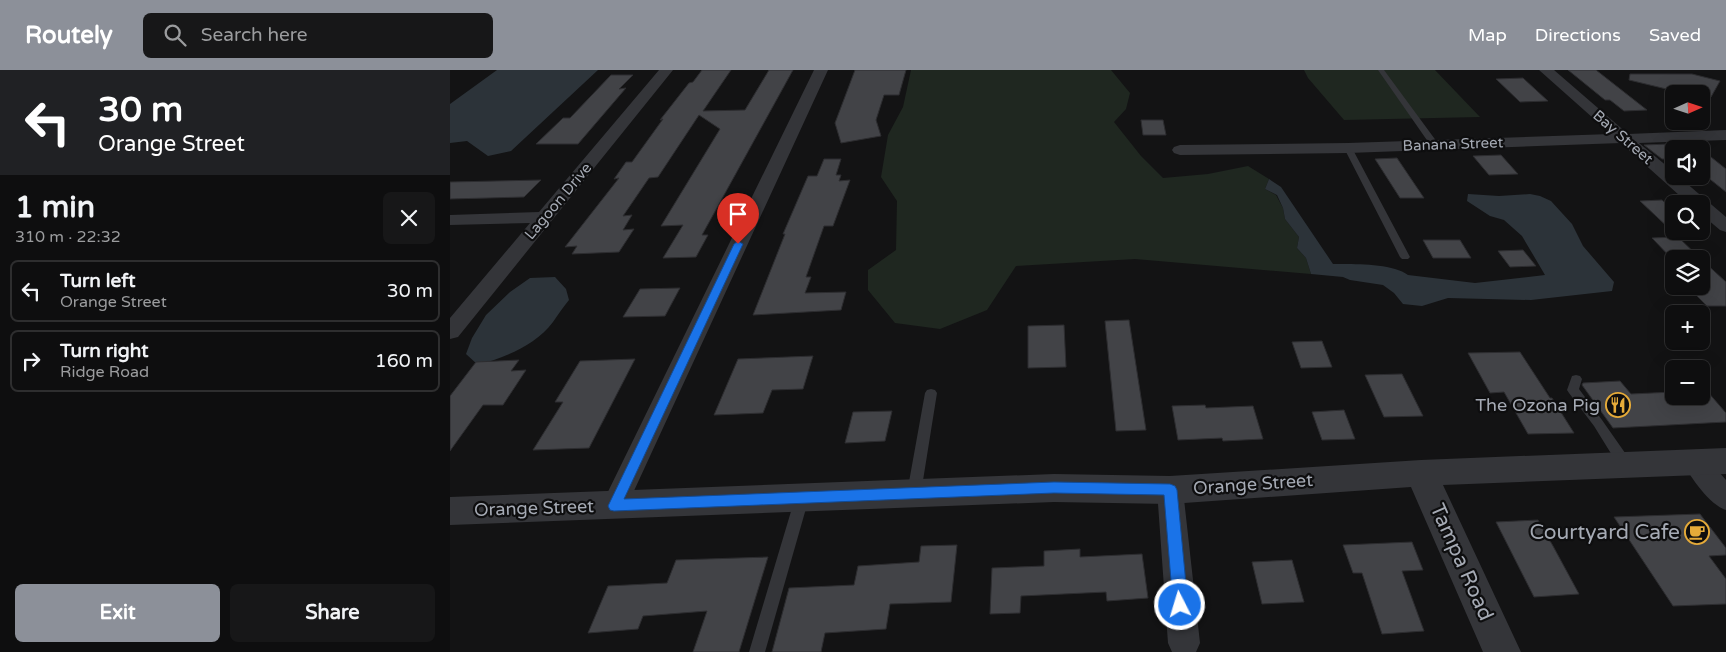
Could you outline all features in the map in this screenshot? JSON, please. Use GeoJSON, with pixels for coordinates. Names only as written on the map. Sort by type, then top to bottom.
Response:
{"type":"FeatureCollection","features":[{"type":"Feature","properties":{"kind":"street","name":"Lagoon Drive"},"geometry":{"type":"LineString","coordinates":[[450,332],[666,70]]}},
{"type":"Feature","properties":{"kind":"street"},"geometry":{"type":"LineString","coordinates":[[614,506],[821,70]]}},
{"type":"Feature","properties":{"kind":"street","name":"Bay Street"},"geometry":{"type":"LineString","coordinates":[[1546,70],[1691,195]]}},
{"type":"Feature","properties":{"kind":"street","name":"Banana Street"},"geometry":{"type":"LineString","coordinates":[[1180,150],[1348,148],[1624,137],[1726,135]]}},
{"type":"Feature","properties":{"kind":"street","name":"Bay Street"},"geometry":{"type":"LineString","coordinates":[[1710,212],[1726,226]]}},
{"type":"Feature","properties":{"kind":"street"},"geometry":{"type":"LineString","coordinates":[[450,220],[545,217]]}},
{"type":"Feature","properties":{"kind":"street","name":"Orange Street"},"geometry":{"type":"LineString","coordinates":[[450,511],[1054,488],[1170,490],[1421,473],[1726,461]]}},
{"type":"Feature","properties":{"kind":"street"},"geometry":{"type":"LineString","coordinates":[[1696,463],[1726,499]]}},
{"type":"Feature","properties":{"kind":"street","name":"Tampa Road"},"geometry":{"type":"LineString","coordinates":[[1421,473],[1502,652]]}},
{"type":"Feature","properties":{"kind":"street"},"geometry":{"type":"LineString","coordinates":[[1170,490],[1184,643]]}},
{"type":"Feature","properties":{"kind":"lane"},"geometry":{"type":"LineString","coordinates":[[1381,70],[1434,144]]}},
{"type":"Feature","properties":{"kind":"lane"},"geometry":{"type":"LineString","coordinates":[[1348,148],[1405,258]]}},
{"type":"Feature","properties":{"kind":"lane"},"geometry":{"type":"LineString","coordinates":[[1576,379],[1573,390],[1626,465]]}},
{"type":"Feature","properties":{"kind":"lane"},"geometry":{"type":"LineString","coordinates":[[913,494],[930,393]]}},
{"type":"Feature","properties":{"kind":"lane"},"geometry":{"type":"LineString","coordinates":[[758,652],[802,498]]}},
{"type":"Feature","properties":{"kind":"shaded area"},"geometry":{"type":"Polygon","coordinates":[[[497,70],[598,70],[511,151],[488,156],[467,141],[450,143],[450,104],[497,70]]]}},
{"type":"Feature","properties":{"kind":"shaded area"},"geometry":{"type":"Polygon","coordinates":[[[911,70],[1111,70],[1130,93],[1126,109],[1114,122],[1141,156],[1163,178],[1208,174],[1248,166],[1269,179],[1265,189],[1276,195],[1283,208],[1285,219],[1299,237],[1297,248],[1306,258],[1311,274],[1135,259],[1016,266],[987,310],[940,329],[895,323],[868,290],[868,270],[896,250],[897,201],[881,177],[888,135],[903,107],[911,70]]]}},
{"type":"Feature","properties":{"kind":"shaded area"},"geometry":{"type":"Polygon","coordinates":[[[1304,70],[1435,70],[1480,117],[1344,120],[1308,78],[1304,70]]]}},
{"type":"Feature","properties":{"kind":"shaded area"},"geometry":{"type":"Polygon","coordinates":[[[1269,179],[1281,187],[1333,264],[1383,266],[1408,275],[1475,283],[1545,275],[1522,236],[1504,220],[1490,216],[1467,201],[1468,194],[1499,196],[1530,194],[1540,196],[1551,201],[1572,224],[1583,246],[1614,282],[1612,291],[1531,300],[1448,298],[1422,306],[1403,304],[1394,293],[1383,285],[1350,280],[1343,277],[1311,274],[1306,258],[1297,248],[1299,237],[1285,219],[1283,208],[1277,195],[1265,189],[1269,179]]]}},
{"type":"Feature","properties":{"kind":"shaded area"},"geometry":{"type":"Polygon","coordinates":[[[555,277],[566,289],[569,300],[553,322],[537,338],[519,350],[478,365],[466,354],[472,338],[486,315],[510,292],[530,278],[555,277]]]}},
{"type":"Feature","properties":{"kind":"building"},"geometry":{"type":"Polygon","coordinates":[[[702,70],[731,70],[703,111],[745,110],[769,70],[793,70],[702,235],[708,235],[696,257],[663,258],[683,225],[661,226],[720,129],[699,115],[658,177],[649,178],[623,216],[632,215],[623,230],[634,229],[619,252],[572,254],[577,246],[565,247],[619,178],[614,179],[626,162],[632,162],[663,119],[660,120],[689,83],[693,82],[702,70]]]}},
{"type":"Feature","properties":{"kind":"building"},"geometry":{"type":"Polygon","coordinates":[[[855,70],[906,70],[899,95],[884,95],[876,120],[881,136],[841,143],[835,123],[855,70]]]}},
{"type":"Feature","properties":{"kind":"building"},"geometry":{"type":"Polygon","coordinates":[[[1568,70],[1596,70],[1647,110],[1624,111],[1610,100],[1605,100],[1568,70]]]}},
{"type":"Feature","properties":{"kind":"building"},"geometry":{"type":"Polygon","coordinates":[[[1630,74],[1692,74],[1720,81],[1711,97],[1710,85],[1665,85],[1665,89],[1629,80],[1630,74]]]}},
{"type":"Feature","properties":{"kind":"building"},"geometry":{"type":"Polygon","coordinates":[[[611,75],[633,75],[619,89],[626,88],[578,144],[536,144],[563,118],[570,118],[611,75]]]}},
{"type":"Feature","properties":{"kind":"building"},"geometry":{"type":"Polygon","coordinates":[[[1523,78],[1548,101],[1520,102],[1496,79],[1523,78]]]}},
{"type":"Feature","properties":{"kind":"building"},"geometry":{"type":"Polygon","coordinates":[[[1141,120],[1163,120],[1166,135],[1143,135],[1141,120]]]}},
{"type":"Feature","properties":{"kind":"building"},"geometry":{"type":"Polygon","coordinates":[[[1665,144],[1665,159],[1662,159],[1644,145],[1665,144]]]}},
{"type":"Feature","properties":{"kind":"building"},"geometry":{"type":"Polygon","coordinates":[[[1501,155],[1518,174],[1489,175],[1473,156],[1501,155]]]}},
{"type":"Feature","properties":{"kind":"building"},"geometry":{"type":"Polygon","coordinates":[[[1710,156],[1726,169],[1726,192],[1710,179],[1710,156]]]}},
{"type":"Feature","properties":{"kind":"building"},"geometry":{"type":"Polygon","coordinates":[[[1397,158],[1424,198],[1400,198],[1375,159],[1397,158]]]}},
{"type":"Feature","properties":{"kind":"building"},"geometry":{"type":"Polygon","coordinates":[[[824,159],[841,159],[836,175],[841,175],[839,181],[850,180],[833,226],[824,226],[806,277],[811,277],[805,293],[846,292],[841,310],[753,315],[785,234],[783,234],[808,176],[817,176],[824,159]]]}},
{"type":"Feature","properties":{"kind":"building"},"geometry":{"type":"Polygon","coordinates":[[[541,180],[524,197],[450,199],[450,182],[541,180]]]}},
{"type":"Feature","properties":{"kind":"building"},"geometry":{"type":"Polygon","coordinates":[[[1662,200],[1665,203],[1665,225],[1640,201],[1662,200]]]}},
{"type":"Feature","properties":{"kind":"building"},"geometry":{"type":"Polygon","coordinates":[[[1652,238],[1681,240],[1692,250],[1665,250],[1665,252],[1652,238]]]}},
{"type":"Feature","properties":{"kind":"building"},"geometry":{"type":"Polygon","coordinates":[[[1423,240],[1460,240],[1471,258],[1433,258],[1423,240]]]}},
{"type":"Feature","properties":{"kind":"building"},"geometry":{"type":"Polygon","coordinates":[[[1523,250],[1536,266],[1510,267],[1498,251],[1523,250]]]}},
{"type":"Feature","properties":{"kind":"building"},"geometry":{"type":"Polygon","coordinates":[[[1710,267],[1726,282],[1726,306],[1706,305],[1696,295],[1710,295],[1710,267]]]}},
{"type":"Feature","properties":{"kind":"building"},"geometry":{"type":"Polygon","coordinates":[[[680,288],[665,316],[623,317],[640,289],[680,288]]]}},
{"type":"Feature","properties":{"kind":"building"},"geometry":{"type":"Polygon","coordinates":[[[1129,320],[1146,430],[1116,431],[1105,321],[1129,320]]]}},
{"type":"Feature","properties":{"kind":"building"},"geometry":{"type":"Polygon","coordinates":[[[1064,325],[1066,367],[1028,368],[1028,326],[1064,325]]]}},
{"type":"Feature","properties":{"kind":"building"},"geometry":{"type":"Polygon","coordinates":[[[1322,341],[1332,367],[1301,368],[1292,342],[1322,341]]]}},
{"type":"Feature","properties":{"kind":"building"},"geometry":{"type":"Polygon","coordinates":[[[1520,352],[1574,433],[1528,434],[1504,392],[1490,393],[1468,353],[1520,352]]]}},
{"type":"Feature","properties":{"kind":"building"},"geometry":{"type":"Polygon","coordinates":[[[813,356],[803,389],[772,390],[763,413],[714,415],[738,359],[813,356]]]}},
{"type":"Feature","properties":{"kind":"building"},"geometry":{"type":"Polygon","coordinates":[[[635,359],[589,448],[533,450],[563,402],[555,402],[580,361],[635,359]]]}},
{"type":"Feature","properties":{"kind":"building"},"geometry":{"type":"Polygon","coordinates":[[[519,360],[511,371],[526,370],[503,405],[483,405],[450,451],[450,396],[476,362],[519,360]]]}},
{"type":"Feature","properties":{"kind":"building"},"geometry":{"type":"Polygon","coordinates":[[[1402,374],[1423,416],[1384,417],[1365,375],[1402,374]]]}},
{"type":"Feature","properties":{"kind":"building"},"geometry":{"type":"Polygon","coordinates":[[[1620,381],[1631,394],[1665,392],[1665,405],[1710,405],[1710,394],[1726,413],[1726,422],[1613,428],[1582,385],[1583,383],[1620,381]]]}},
{"type":"Feature","properties":{"kind":"building"},"geometry":{"type":"Polygon","coordinates":[[[1205,405],[1206,408],[1253,406],[1263,439],[1223,441],[1222,438],[1178,440],[1172,406],[1205,405]]]}},
{"type":"Feature","properties":{"kind":"building"},"geometry":{"type":"Polygon","coordinates":[[[1344,410],[1355,439],[1322,440],[1312,412],[1344,410]]]}},
{"type":"Feature","properties":{"kind":"building"},"geometry":{"type":"Polygon","coordinates":[[[892,411],[885,441],[845,443],[853,412],[892,411]]]}},
{"type":"Feature","properties":{"kind":"building"},"geometry":{"type":"Polygon","coordinates":[[[1700,514],[1726,548],[1726,555],[1709,556],[1726,579],[1726,604],[1673,606],[1614,517],[1700,514]]]}},
{"type":"Feature","properties":{"kind":"building"},"geometry":{"type":"Polygon","coordinates":[[[1538,520],[1579,594],[1534,597],[1496,522],[1538,520]]]}},
{"type":"Feature","properties":{"kind":"building"},"geometry":{"type":"Polygon","coordinates":[[[1412,542],[1423,570],[1402,571],[1424,631],[1382,634],[1362,573],[1353,573],[1343,545],[1412,542]]]}},
{"type":"Feature","properties":{"kind":"building"},"geometry":{"type":"Polygon","coordinates":[[[957,545],[951,602],[890,604],[886,629],[825,633],[821,652],[772,652],[789,588],[854,585],[858,566],[919,562],[921,546],[957,545]]]}},
{"type":"Feature","properties":{"kind":"building"},"geometry":{"type":"Polygon","coordinates":[[[1080,549],[1080,557],[1142,554],[1148,598],[1107,601],[1106,592],[1021,596],[1020,613],[990,614],[992,568],[1044,566],[1044,551],[1080,549]]]}},
{"type":"Feature","properties":{"kind":"building"},"geometry":{"type":"Polygon","coordinates":[[[768,557],[739,652],[693,652],[707,611],[643,616],[638,629],[588,633],[608,586],[667,583],[676,560],[768,557]]]}},
{"type":"Feature","properties":{"kind":"building"},"geometry":{"type":"Polygon","coordinates":[[[1292,560],[1304,602],[1262,604],[1252,562],[1292,560]]]}},
{"type":"Feature","properties":{"kind":"place","name":"The Ozona Pig"},"geometry":{"type":"Point","coordinates":[1618,405]}},
{"type":"Feature","properties":{"kind":"place","name":"Courtyard Cafe"},"geometry":{"type":"Point","coordinates":[1697,532]}},
{"type":"Feature","properties":{"kind":"route"},"geometry":{"type":"LineString","coordinates":[[738,244],[614,506],[1054,488],[1170,490],[1180,605]]}}]}
